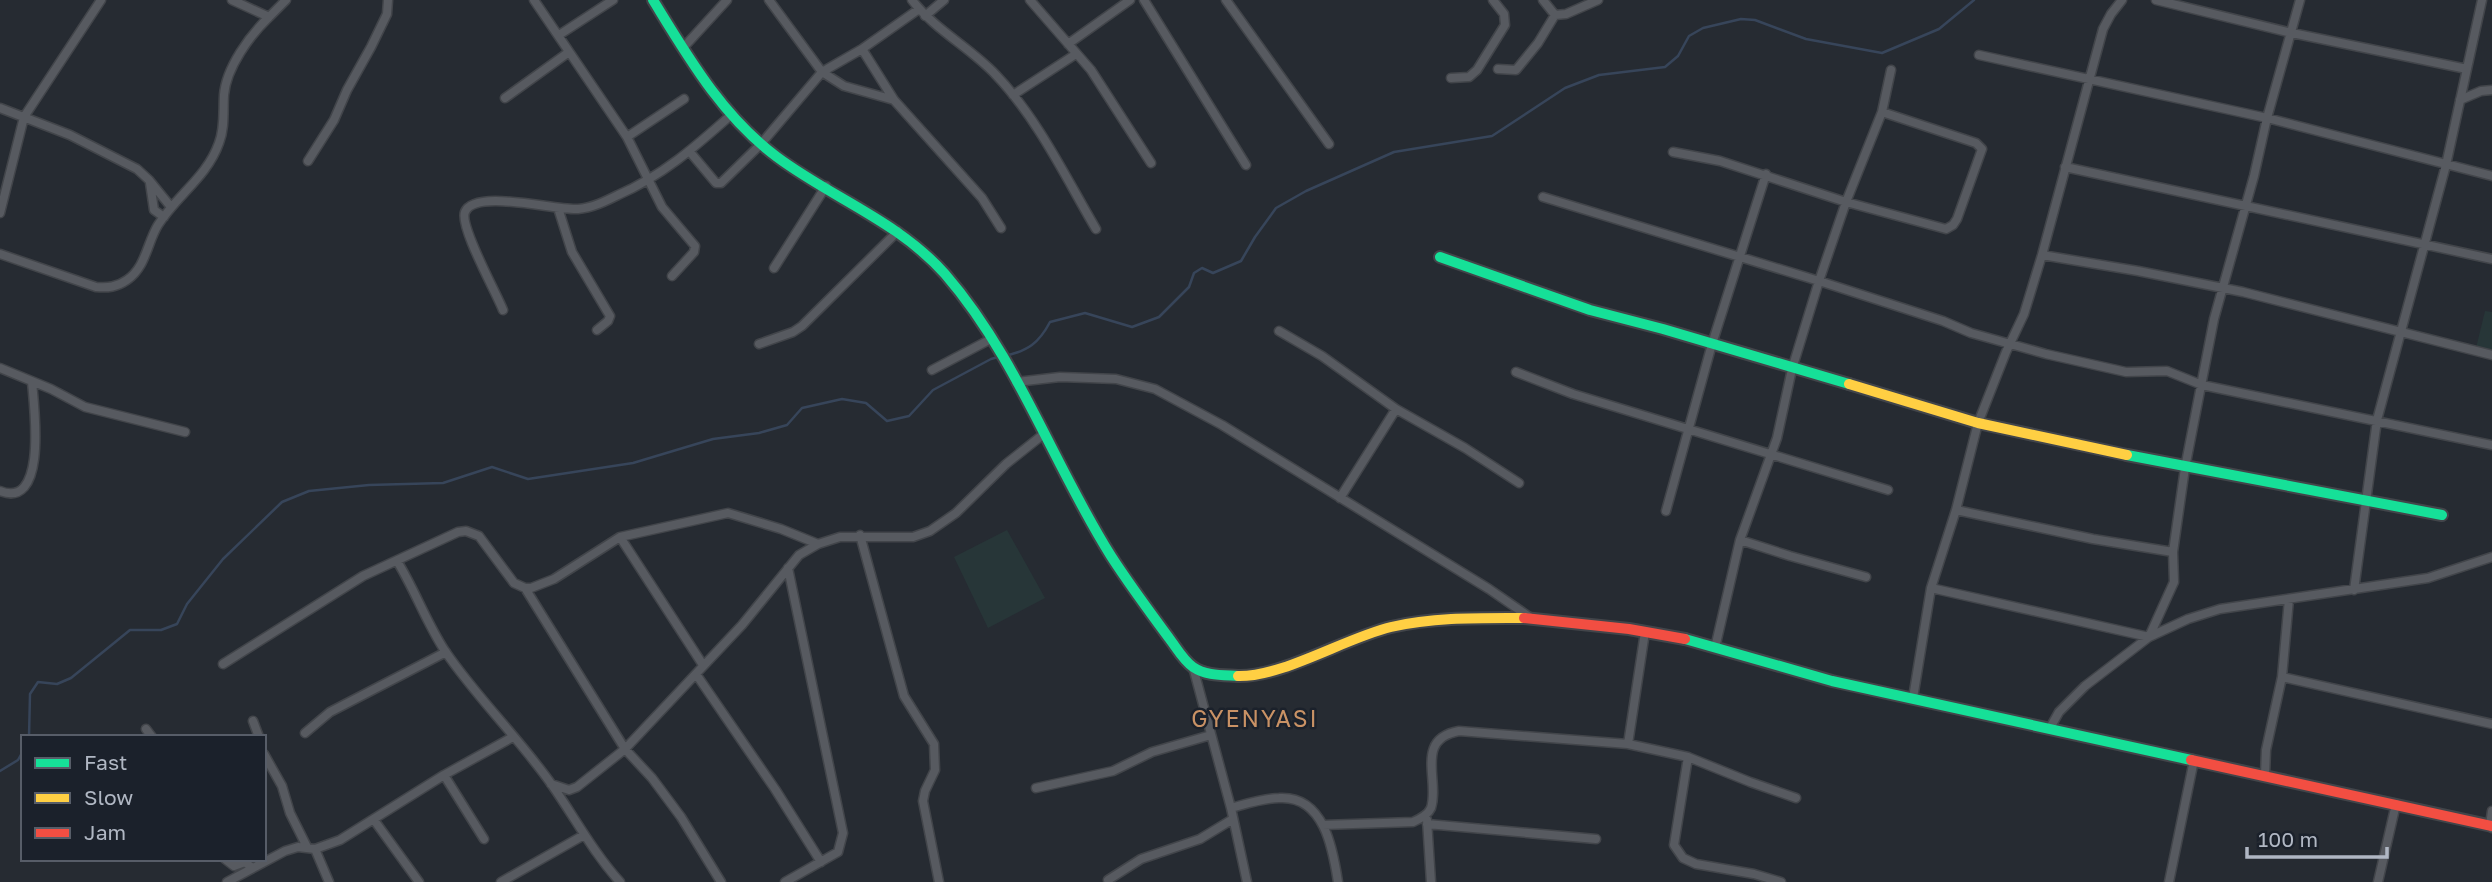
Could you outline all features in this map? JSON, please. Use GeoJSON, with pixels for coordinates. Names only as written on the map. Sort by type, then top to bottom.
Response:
{"type":"FeatureCollection","features":[{"type":"Feature","properties":{"kind":"street"},"geometry":{"type":"LineString","coordinates":[[0,213],[24,117],[101,0]]}},
{"type":"Feature","properties":{"kind":"street"},"geometry":{"type":"LineString","coordinates":[[232,0],[269,17]]}},
{"type":"Feature","properties":{"kind":"street"},"geometry":{"type":"LineString","coordinates":[[0,254],[96,287],[108,288],[128,280],[136,271],[171,207],[210,164],[222,133],[227,81],[242,48],[286,0]]}},
{"type":"Feature","properties":{"kind":"street"},"geometry":{"type":"LineString","coordinates":[[308,160],[334,120],[371,47],[387,14],[388,0]]}},
{"type":"Feature","properties":{"kind":"street"},"geometry":{"type":"LineString","coordinates":[[534,0],[627,137],[662,206],[695,247],[694,252],[672,276]]}},
{"type":"Feature","properties":{"kind":"street"},"geometry":{"type":"LineString","coordinates":[[559,35],[613,0]]}},
{"type":"Feature","properties":{"kind":"street"},"geometry":{"type":"LineString","coordinates":[[653,0],[716,98],[731,115],[778,158],[898,231],[944,273],[971,308],[998,350],[1123,575],[1152,617],[1193,667],[1231,808],[1247,882]]}},
{"type":"Feature","properties":{"kind":"street"},"geometry":{"type":"LineString","coordinates":[[683,48],[727,0]]}},
{"type":"Feature","properties":{"kind":"street"},"geometry":{"type":"LineString","coordinates":[[769,0],[822,72],[844,86],[894,100]]}},
{"type":"Feature","properties":{"kind":"street"},"geometry":{"type":"LineString","coordinates":[[912,0],[925,16],[972,51],[998,76],[1043,140],[1096,229]]}},
{"type":"Feature","properties":{"kind":"street"},"geometry":{"type":"LineString","coordinates":[[925,16],[944,0]]}},
{"type":"Feature","properties":{"kind":"street"},"geometry":{"type":"LineString","coordinates":[[1030,0],[1105,89],[1151,163]]}},
{"type":"Feature","properties":{"kind":"street"},"geometry":{"type":"LineString","coordinates":[[1144,0],[1246,165]]}},
{"type":"Feature","properties":{"kind":"street"},"geometry":{"type":"LineString","coordinates":[[1226,0],[1329,144]]}},
{"type":"Feature","properties":{"kind":"street"},"geometry":{"type":"LineString","coordinates":[[1451,78],[1469,77],[1477,70],[1505,25],[1504,14],[1493,0]]}},
{"type":"Feature","properties":{"kind":"street"},"geometry":{"type":"LineString","coordinates":[[1543,0],[1555,15]]}},
{"type":"Feature","properties":{"kind":"street"},"geometry":{"type":"LineString","coordinates":[[1555,15],[1566,14],[1598,0]]}},
{"type":"Feature","properties":{"kind":"street"},"geometry":{"type":"LineString","coordinates":[[1913,698],[1931,588],[1956,510],[1978,424],[2024,314],[2103,29],[2122,0]]}},
{"type":"Feature","properties":{"kind":"street"},"geometry":{"type":"LineString","coordinates":[[2156,0],[2292,33],[2467,69]]}},
{"type":"Feature","properties":{"kind":"street"},"geometry":{"type":"LineString","coordinates":[[2149,637],[2174,582],[2173,552],[2185,468],[2221,288],[2246,205],[2300,0]]}},
{"type":"Feature","properties":{"kind":"street"},"geometry":{"type":"LineString","coordinates":[[2354,590],[2377,419],[2446,165],[2483,0]]}},
{"type":"Feature","properties":{"kind":"street"},"geometry":{"type":"LineString","coordinates":[[1068,44],[1127,1]]}},
{"type":"Feature","properties":{"kind":"street"},"geometry":{"type":"LineString","coordinates":[[690,152],[718,183],[761,144],[822,72],[862,49],[919,9]]}},
{"type":"Feature","properties":{"kind":"street"},"geometry":{"type":"LineString","coordinates":[[1498,69],[1516,69],[1523,63],[1555,15]]}},
{"type":"Feature","properties":{"kind":"street"},"geometry":{"type":"LineString","coordinates":[[862,49],[894,100],[982,198],[1001,228]]}},
{"type":"Feature","properties":{"kind":"street"},"geometry":{"type":"LineString","coordinates":[[505,98],[569,52]]}},
{"type":"Feature","properties":{"kind":"street"},"geometry":{"type":"LineString","coordinates":[[1013,95],[1076,54]]}},
{"type":"Feature","properties":{"kind":"street"},"geometry":{"type":"LineString","coordinates":[[1979,55],[2267,118],[2492,176]]}},
{"type":"Feature","properties":{"kind":"street"},"geometry":{"type":"LineString","coordinates":[[1715,648],[1740,540],[1770,454],[1819,281],[1846,202],[1882,112],[1891,70]]}},
{"type":"Feature","properties":{"kind":"street"},"geometry":{"type":"LineString","coordinates":[[2460,100],[2481,91],[2492,90]]}},
{"type":"Feature","properties":{"kind":"street"},"geometry":{"type":"LineString","coordinates":[[627,137],[684,99]]}},
{"type":"Feature","properties":{"kind":"street"},"geometry":{"type":"LineString","coordinates":[[0,108],[70,135],[122,161],[149,180],[171,207]]}},
{"type":"Feature","properties":{"kind":"street"},"geometry":{"type":"LineString","coordinates":[[1673,152],[1720,161],[1846,202],[1946,229],[1953,225],[1982,149],[1976,142],[1882,112]]}},
{"type":"Feature","properties":{"kind":"street"},"geometry":{"type":"LineString","coordinates":[[503,310],[467,233],[464,218],[470,205],[491,200],[579,209],[601,203],[649,181],[690,152],[731,115]]}},
{"type":"Feature","properties":{"kind":"street"},"geometry":{"type":"LineString","coordinates":[[2065,167],[2492,259]]}},
{"type":"Feature","properties":{"kind":"street"},"geometry":{"type":"LineString","coordinates":[[1666,512],[1712,344],[1766,174]]}},
{"type":"Feature","properties":{"kind":"street"},"geometry":{"type":"LineString","coordinates":[[149,180],[154,209],[164,217]]}},
{"type":"Feature","properties":{"kind":"street"},"geometry":{"type":"LineString","coordinates":[[774,268],[826,186]]}},
{"type":"Feature","properties":{"kind":"street"},"geometry":{"type":"LineString","coordinates":[[1543,197],[1819,281],[1943,321],[1971,333],[2046,354],[2126,372],[2167,371],[2202,385],[2377,419],[2492,445]]}},
{"type":"Feature","properties":{"kind":"street"},"geometry":{"type":"LineString","coordinates":[[558,208],[572,252],[610,316],[597,330]]}},
{"type":"Feature","properties":{"kind":"street"},"geometry":{"type":"LineString","coordinates":[[759,344],[802,326],[898,231]]}},
{"type":"Feature","properties":{"kind":"street"},"geometry":{"type":"LineString","coordinates":[[2042,255],[2125,268],[2221,288],[2401,330],[2492,355]]}},
{"type":"Feature","properties":{"kind":"street"},"geometry":{"type":"LineString","coordinates":[[1440,257],[1555,299],[1978,424],[2185,468],[2442,515]]}},
{"type":"Feature","properties":{"kind":"street"},"geometry":{"type":"LineString","coordinates":[[1279,331],[1343,370],[1396,409],[1465,448],[1519,483]]}},
{"type":"Feature","properties":{"kind":"street"},"geometry":{"type":"LineString","coordinates":[[932,370],[991,339]]}},
{"type":"Feature","properties":{"kind":"street"},"geometry":{"type":"LineString","coordinates":[[0,368],[51,388],[85,407],[185,432]]}},
{"type":"Feature","properties":{"kind":"street"},"geometry":{"type":"LineString","coordinates":[[1516,372],[1573,394],[1888,490]]}},
{"type":"Feature","properties":{"kind":"street"},"geometry":{"type":"LineString","coordinates":[[1016,382],[1089,377],[1116,379],[1156,389],[1222,425],[1489,589],[1531,618]]}},
{"type":"Feature","properties":{"kind":"street"},"geometry":{"type":"LineString","coordinates":[[0,491],[10,495],[17,492],[33,472],[36,433],[32,382]]}},
{"type":"Feature","properties":{"kind":"street"},"geometry":{"type":"LineString","coordinates":[[1340,498],[1396,409]]}},
{"type":"Feature","properties":{"kind":"street"},"geometry":{"type":"LineString","coordinates":[[551,784],[569,790],[577,787],[625,749],[742,625],[799,555],[818,544],[840,537],[913,537],[930,531],[956,513],[1006,464],[1045,433]]}},
{"type":"Feature","properties":{"kind":"street"},"geometry":{"type":"LineString","coordinates":[[1956,510],[2093,539],[2173,552]]}},
{"type":"Feature","properties":{"kind":"street"},"geometry":{"type":"LineString","coordinates":[[223,664],[363,576],[458,532],[472,533],[486,542],[514,583],[531,589],[554,579],[620,537],[728,513],[781,528],[818,544]]}},
{"type":"Feature","properties":{"kind":"street"},"geometry":{"type":"LineString","coordinates":[[860,535],[904,696],[934,744],[935,770],[923,801],[939,882]]}},
{"type":"Feature","properties":{"kind":"street"},"geometry":{"type":"LineString","coordinates":[[620,537],[702,665]]}},
{"type":"Feature","properties":{"kind":"street"},"geometry":{"type":"LineString","coordinates":[[1740,540],[1866,577]]}},
{"type":"Feature","properties":{"kind":"street"},"geometry":{"type":"LineString","coordinates":[[2050,728],[2059,712],[2085,686],[2149,637],[2188,619],[2220,609],[2436,576],[2492,557]]}},
{"type":"Feature","properties":{"kind":"street"},"geometry":{"type":"LineString","coordinates":[[397,561],[446,652],[551,784],[601,862],[620,882]]}},
{"type":"Feature","properties":{"kind":"street"},"geometry":{"type":"LineString","coordinates":[[785,882],[838,852],[843,833],[788,568]]}},
{"type":"Feature","properties":{"kind":"street"},"geometry":{"type":"LineString","coordinates":[[525,588],[625,749],[652,778],[681,817],[721,882]]}},
{"type":"Feature","properties":{"kind":"street"},"geometry":{"type":"LineString","coordinates":[[1931,588],[2149,637]]}},
{"type":"Feature","properties":{"kind":"street"},"geometry":{"type":"LineString","coordinates":[[2265,775],[2266,750],[2281,677],[2289,599]]}},
{"type":"Feature","properties":{"kind":"street"},"geometry":{"type":"LineString","coordinates":[[1193,667],[1208,674],[1242,676],[1275,670],[1324,650],[1405,624],[1452,618],[1531,618],[1645,632],[1715,648],[1832,681],[2491,826],[2492,811]]}},
{"type":"Feature","properties":{"kind":"street"},"geometry":{"type":"LineString","coordinates":[[1628,744],[1645,632]]}},
{"type":"Feature","properties":{"kind":"street"},"geometry":{"type":"LineString","coordinates":[[305,733],[330,712],[446,652]]}},
{"type":"Feature","properties":{"kind":"street"},"geometry":{"type":"LineString","coordinates":[[696,674],[775,789],[821,862]]}},
{"type":"Feature","properties":{"kind":"street"},"geometry":{"type":"LineString","coordinates":[[2281,677],[2492,724]]}},
{"type":"Feature","properties":{"kind":"street"},"geometry":{"type":"LineString","coordinates":[[253,721],[258,735]]}},
{"type":"Feature","properties":{"kind":"street"},"geometry":{"type":"LineString","coordinates":[[1323,825],[1413,822],[1427,813],[1431,807],[1431,756],[1437,743],[1449,733],[1459,731],[1628,744],[1688,757],[1796,797]]}},
{"type":"Feature","properties":{"kind":"street"},"geometry":{"type":"LineString","coordinates":[[1036,788],[1113,771],[1152,752],[1211,735]]}},
{"type":"Feature","properties":{"kind":"street"},"geometry":{"type":"LineString","coordinates":[[266,861],[285,851],[311,848],[340,840],[444,775],[513,737]]}},
{"type":"Feature","properties":{"kind":"street"},"geometry":{"type":"LineString","coordinates":[[1688,757],[1674,845],[1678,852],[1683,858],[1696,864],[1781,882]]}},
{"type":"Feature","properties":{"kind":"street"},"geometry":{"type":"LineString","coordinates":[[266,758],[282,786],[290,813],[329,882]]}},
{"type":"Feature","properties":{"kind":"street"},"geometry":{"type":"LineString","coordinates":[[2169,882],[2194,760]]}},
{"type":"Feature","properties":{"kind":"street"},"geometry":{"type":"LineString","coordinates":[[444,775],[484,839]]}},
{"type":"Feature","properties":{"kind":"street"},"geometry":{"type":"LineString","coordinates":[[1231,808],[1276,797],[1297,801],[1311,809],[1323,825],[1332,846],[1338,882]]}},
{"type":"Feature","properties":{"kind":"street"},"geometry":{"type":"LineString","coordinates":[[2378,882],[2396,804]]}},
{"type":"Feature","properties":{"kind":"street"},"geometry":{"type":"LineString","coordinates":[[1427,813],[1431,882]]}},
{"type":"Feature","properties":{"kind":"street"},"geometry":{"type":"LineString","coordinates":[[1097,882],[1109,881],[1141,859],[1200,839],[1233,819]]}},
{"type":"Feature","properties":{"kind":"street"},"geometry":{"type":"LineString","coordinates":[[374,820],[419,882]]}},
{"type":"Feature","properties":{"kind":"street"},"geometry":{"type":"LineString","coordinates":[[1427,824],[1596,839]]}},
{"type":"Feature","properties":{"kind":"street"},"geometry":{"type":"LineString","coordinates":[[501,882],[584,835]]}},
{"type":"Feature","properties":{"kind":"street"},"geometry":{"type":"LineString","coordinates":[[228,861],[234,866],[245,862],[252,868]]}},
{"type":"Feature","properties":{"kind":"street"},"geometry":{"type":"LineString","coordinates":[[227,882],[266,861]]}},
{"type":"Feature","properties":{"kind":"shaded area"},"geometry":{"type":"Polygon","coordinates":[[[2485,311],[2492,312],[2492,351],[2476,348],[2485,311]]]}},
{"type":"Feature","properties":{"kind":"shaded area"},"geometry":{"type":"Polygon","coordinates":[[[1007,530],[1045,598],[988,628],[954,557],[1007,530]]]}},
{"type":"Feature","properties":{"kind":"waterway"},"geometry":{"type":"LineString","coordinates":[[1004,356],[1020,352],[1032,345],[1050,322],[1085,313],[1132,327],[1159,317],[1189,287],[1194,273],[1202,268],[1213,273],[1241,261],[1276,208],[1306,191],[1394,152],[1492,136],[1565,88],[1599,75],[1665,67],[1678,56],[1689,36],[1703,28],[1741,19],[1755,20],[1806,39],[1882,53],[1939,29],[1974,0]]}},
{"type":"Feature","properties":{"kind":"waterway"},"geometry":{"type":"LineString","coordinates":[[29,735],[30,694],[38,682],[57,684],[71,678],[130,630],[161,630],[177,624],[187,604],[223,559],[282,502],[309,491],[369,485],[443,483],[492,467],[528,479],[633,463],[713,439],[759,433],[787,425],[802,408],[842,399],[866,403],[887,421],[909,416],[933,390],[998,357]]}},
{"type":"Feature","properties":{"kind":"waterway"},"geometry":{"type":"LineString","coordinates":[[0,771],[18,760],[21,755]]}},
{"type":"Feature","properties":{"kind":"traffic: fast"},"geometry":{"type":"LineString","coordinates":[[653,0],[708,85],[757,141],[798,172],[886,224],[927,255],[945,274],[970,306],[1014,375],[1111,556],[1180,653],[1189,664],[1203,672],[1238,676]]}},
{"type":"Feature","properties":{"kind":"traffic: fast"},"geometry":{"type":"LineString","coordinates":[[1440,257],[1590,310],[1849,384]]}},
{"type":"Feature","properties":{"kind":"traffic: fast"},"geometry":{"type":"LineString","coordinates":[[2127,455],[2442,515]]}},
{"type":"Feature","properties":{"kind":"traffic: fast"},"geometry":{"type":"LineString","coordinates":[[1685,639],[1832,681],[2191,760]]}},
{"type":"Feature","properties":{"kind":"traffic: slow"},"geometry":{"type":"LineString","coordinates":[[1849,384],[1978,423],[2127,455]]}},
{"type":"Feature","properties":{"kind":"traffic: slow"},"geometry":{"type":"LineString","coordinates":[[1238,676],[1256,675],[1294,664],[1391,627],[1440,620],[1524,618]]}},
{"type":"Feature","properties":{"kind":"traffic: jam"},"geometry":{"type":"LineString","coordinates":[[1524,618],[1629,629],[1685,639]]}},
{"type":"Feature","properties":{"kind":"traffic: jam"},"geometry":{"type":"LineString","coordinates":[[2191,760],[2492,826]]}},
{"type":"Feature","properties":{"kind":"district","name":"GYENYASI"},"geometry":{"type":"Point","coordinates":[1255,718]}}]}
